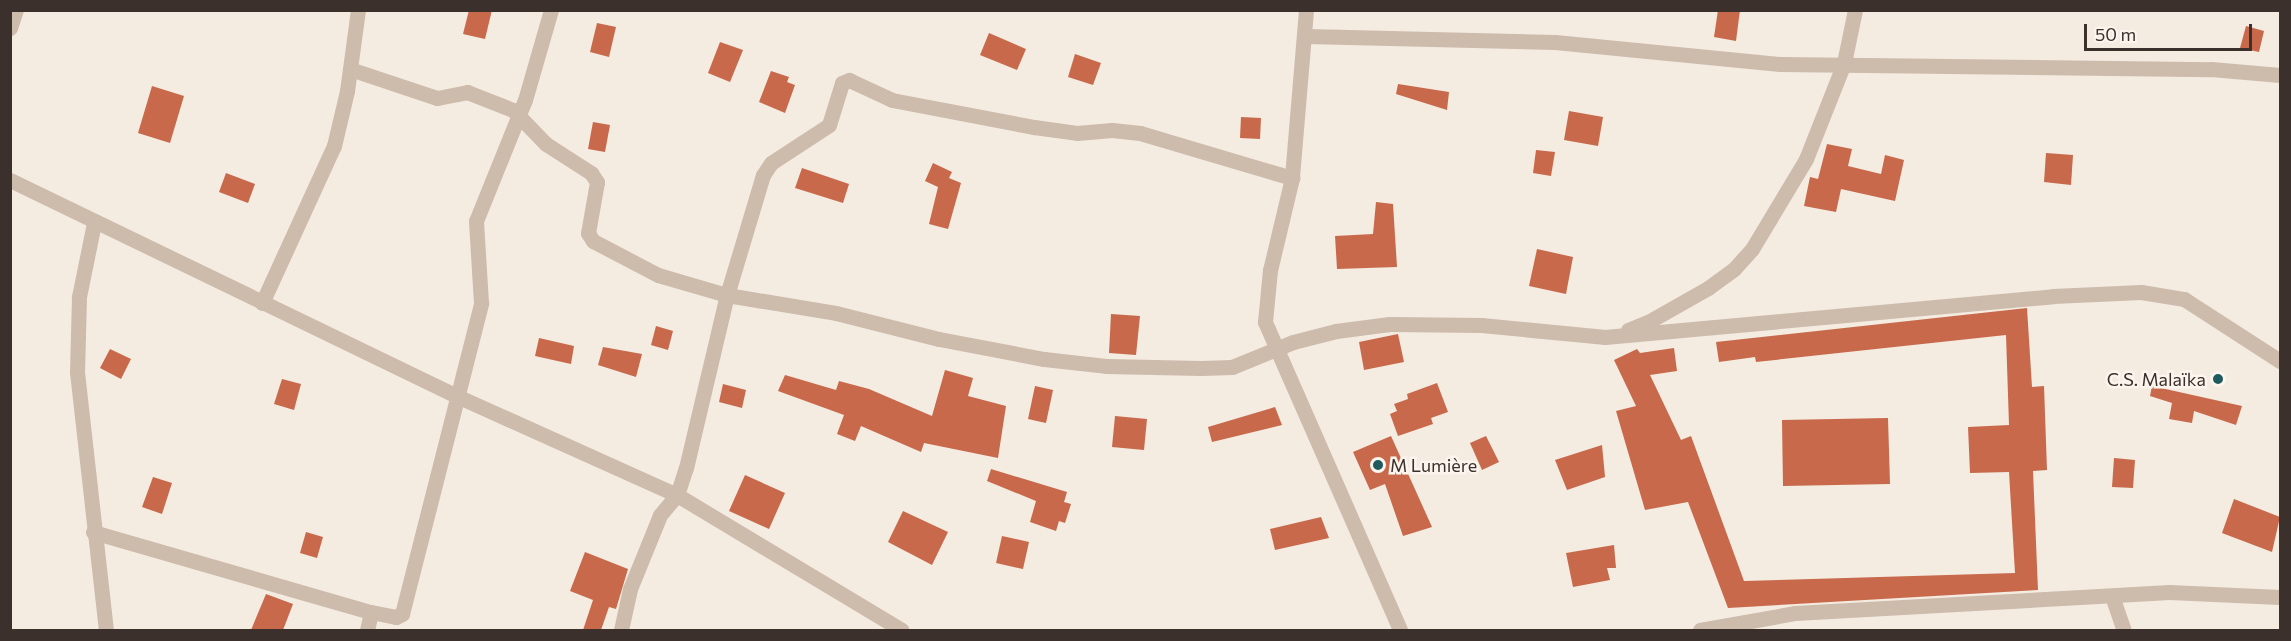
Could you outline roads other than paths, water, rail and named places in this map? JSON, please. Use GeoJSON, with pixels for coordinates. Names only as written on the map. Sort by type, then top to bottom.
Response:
{"type":"FeatureCollection","features":[{"type":"Feature","properties":{"kind":"street"},"geometry":{"type":"LineString","coordinates":[[10,28],[16,10]]}},
{"type":"Feature","properties":{"kind":"street"},"geometry":{"type":"LineString","coordinates":[[262,303],[334,146],[350,69],[358,10]]}},
{"type":"Feature","properties":{"kind":"street"},"geometry":{"type":"LineString","coordinates":[[93,532],[371,612],[396,617],[402,614],[459,398],[481,303],[474,230],[486,190],[518,118],[551,10]]}},
{"type":"Feature","properties":{"kind":"street"},"geometry":{"type":"LineString","coordinates":[[1306,10],[1306,36],[1292,178],[1270,270],[1266,306],[1267,333],[1400,630]]}},
{"type":"Feature","properties":{"kind":"street"},"geometry":{"type":"LineString","coordinates":[[1605,337],[1648,322],[1708,288],[1734,269],[1752,249],[1806,159],[1844,63],[1855,10]]}},
{"type":"Feature","properties":{"kind":"street"},"geometry":{"type":"LineString","coordinates":[[1306,36],[1555,42],[1780,64],[2211,69],[2280,75]]}},
{"type":"Feature","properties":{"kind":"street"},"geometry":{"type":"LineString","coordinates":[[350,69],[437,98],[467,92],[513,110],[518,118],[597,182],[588,233],[593,241],[658,275],[727,295],[836,313],[1044,360],[1085,364],[1232,367],[1293,342],[1336,331],[1390,324],[1492,326],[1605,337],[2141,292],[2184,298],[2280,361]]}},
{"type":"Feature","properties":{"kind":"street"},"geometry":{"type":"LineString","coordinates":[[621,630],[630,589],[660,515],[677,495],[727,295],[763,175],[771,163],[830,125],[842,82],[849,80],[892,99],[1034,127],[1077,133],[1140,133],[1292,178]]}},
{"type":"Feature","properties":{"kind":"street"},"geometry":{"type":"LineString","coordinates":[[10,180],[94,223],[459,398],[677,495],[902,630]]}},
{"type":"Feature","properties":{"kind":"street"},"geometry":{"type":"LineString","coordinates":[[94,223],[79,297],[76,330],[93,532],[106,630]]}},
{"type":"Feature","properties":{"kind":"street"},"geometry":{"type":"LineString","coordinates":[[1700,630],[1795,613],[2169,592],[2280,597]]}},
{"type":"Feature","properties":{"kind":"street"},"geometry":{"type":"LineString","coordinates":[[2112,596],[2124,630]]}},
{"type":"Feature","properties":{"kind":"street"},"geometry":{"type":"LineString","coordinates":[[367,630],[371,612]]}},
{"type":"Feature","properties":{"kind":"place","name":"C.S. Malaïka"},"geometry":{"type":"Point","coordinates":[2218,379]}},
{"type":"Feature","properties":{"kind":"place","name":"M Lumière"},"geometry":{"type":"Point","coordinates":[1378,465]}}]}
